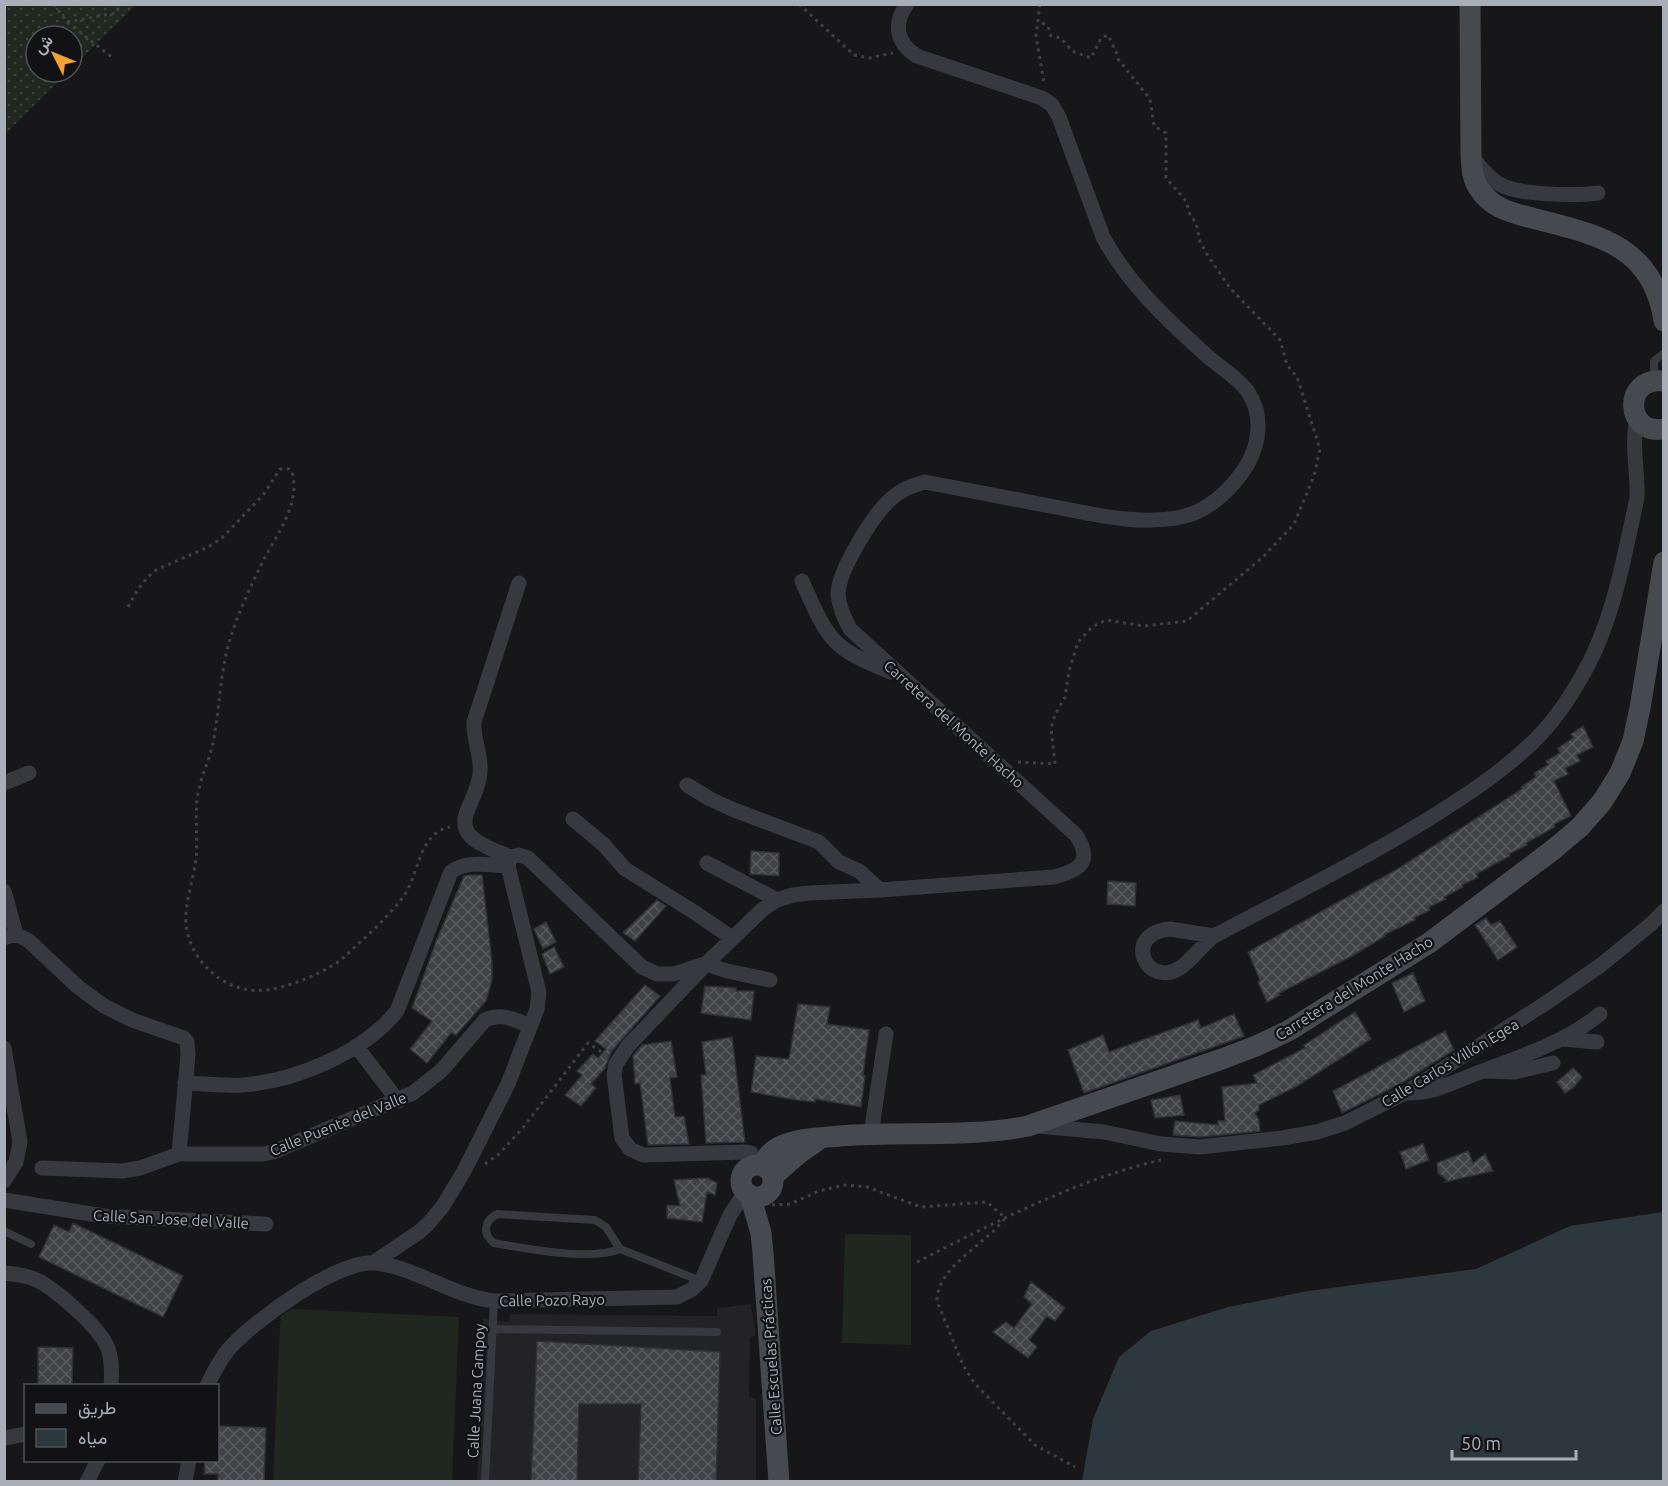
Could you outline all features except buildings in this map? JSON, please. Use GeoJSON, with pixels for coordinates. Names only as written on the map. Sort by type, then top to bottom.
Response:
{"type":"FeatureCollection","features":[{"type":"Feature","properties":{"kind":"main road"},"geometry":{"type":"LineString","coordinates":[[1470,4],[1471,156],[1472,172],[1478,188],[1488,200],[1502,210],[1610,241],[1628,253],[1643,268],[1654,287],[1664,321]]}},
{"type":"Feature","properties":{"kind":"main road"},"geometry":{"type":"LineString","coordinates":[[1650,428],[1634,411],[1635,395],[1640,388],[1660,379]]}},
{"type":"Feature","properties":{"kind":"main road","name":"Carretera del Monte Hacho"},"geometry":{"type":"LineString","coordinates":[[761,1185],[797,1155],[823,1138],[871,1134],[995,1131],[1028,1126],[1244,1050],[1288,1030],[1429,943],[1546,856],[1580,827],[1608,792],[1620,772],[1633,741],[1664,562]]}},
{"type":"Feature","properties":{"kind":"main road","name":"Calle Escuelas Prácticas"},"geometry":{"type":"LineString","coordinates":[[761,1185],[761,1233],[768,1300],[779,1482]]}},
{"type":"Feature","properties":{"kind":"street"},"geometry":{"type":"LineString","coordinates":[[908,4],[898,22],[898,37],[907,50],[917,56],[1047,101]]}},
{"type":"Feature","properties":{"kind":"street","name":"Carretera del Monte Hacho"},"geometry":{"type":"LineString","coordinates":[[657,974],[674,974],[706,964],[763,909],[777,900],[793,895],[1054,877],[1073,872],[1085,857],[1083,845],[1076,835],[850,629],[841,611],[838,592],[842,573],[851,555],[881,510],[900,491],[912,485],[926,482],[1110,517],[1154,520],[1183,517],[1210,505],[1229,489],[1252,456],[1257,440],[1258,424],[1256,407],[1247,390],[1156,308],[1123,270],[1103,237],[1059,117],[1047,101]]}},
{"type":"Feature","properties":{"kind":"street"},"geometry":{"type":"LineString","coordinates":[[1471,156],[1492,179],[1510,189],[1573,195],[1598,193]]}},
{"type":"Feature","properties":{"kind":"street"},"geometry":{"type":"LineString","coordinates":[[1214,936],[1388,843],[1473,791],[1505,768],[1535,740],[1561,709],[1583,675],[1600,638],[1637,498],[1650,428]]}},
{"type":"Feature","properties":{"kind":"street"},"geometry":{"type":"LineString","coordinates":[[802,581],[822,626],[844,651],[902,677]]}},
{"type":"Feature","properties":{"kind":"street"},"geometry":{"type":"LineString","coordinates":[[373,1263],[428,1224],[442,1206],[464,1171],[508,1084],[537,1009],[539,992],[509,862],[471,838],[464,824],[466,812],[479,782],[480,770],[473,735],[474,722],[519,584]]}},
{"type":"Feature","properties":{"kind":"street"},"geometry":{"type":"LineString","coordinates":[[4,783],[29,773]]}},
{"type":"Feature","properties":{"kind":"street"},"geometry":{"type":"LineString","coordinates":[[687,785],[734,810],[819,842],[839,862],[859,871],[880,890]]}},
{"type":"Feature","properties":{"kind":"street"},"geometry":{"type":"LineString","coordinates":[[573,819],[604,845],[625,869],[732,938]]}},
{"type":"Feature","properties":{"kind":"street"},"geometry":{"type":"LineString","coordinates":[[185,1083],[242,1085],[280,1079],[308,1071],[356,1046],[388,1022],[397,1011],[451,872],[459,866],[509,862],[519,855],[528,858],[642,967],[665,980],[672,990],[671,1001]]}},
{"type":"Feature","properties":{"kind":"street"},"geometry":{"type":"LineString","coordinates":[[707,863],[777,900]]}},
{"type":"Feature","properties":{"kind":"street"},"geometry":{"type":"LineString","coordinates":[[4,891],[10,936],[29,941],[78,987],[104,1006],[132,1020],[178,1035],[187,1042],[179,1154]]}},
{"type":"Feature","properties":{"kind":"street","name":"Calle Carlos Villón Egea"},"geometry":{"type":"LineString","coordinates":[[1028,1126],[1104,1132],[1161,1144],[1200,1147],[1317,1132],[1345,1123],[1406,1093],[1467,1055],[1601,965],[1664,911]]}},
{"type":"Feature","properties":{"kind":"street"},"geometry":{"type":"LineString","coordinates":[[701,1281],[730,1215],[740,1200],[761,1185],[751,1153],[643,1155],[630,1149],[621,1138],[614,1074],[616,1064],[621,1054],[706,964],[737,974],[770,980]]}},
{"type":"Feature","properties":{"kind":"street"},"geometry":{"type":"LineString","coordinates":[[1406,1093],[1432,1090],[1563,1039],[1600,1014]]}},
{"type":"Feature","properties":{"kind":"street","name":"Calle Puente del Valle"},"geometry":{"type":"LineString","coordinates":[[42,1168],[123,1171],[140,1168],[179,1154],[273,1152],[413,1094],[441,1071],[485,1020],[493,1016],[502,1015],[530,1026]]}},
{"type":"Feature","properties":{"kind":"street"},"geometry":{"type":"LineString","coordinates":[[871,1134],[886,1034]]}},
{"type":"Feature","properties":{"kind":"street"},"geometry":{"type":"LineString","coordinates":[[1563,1039],[1597,1042]]}},
{"type":"Feature","properties":{"kind":"street"},"geometry":{"type":"LineString","coordinates":[[356,1046],[398,1101]]}},
{"type":"Feature","properties":{"kind":"street"},"geometry":{"type":"LineString","coordinates":[[4,1048],[20,1142],[16,1161],[4,1181]]}},
{"type":"Feature","properties":{"kind":"street"},"geometry":{"type":"LineString","coordinates":[[1484,1070],[1515,1072],[1553,1063]]}},
{"type":"Feature","properties":{"kind":"street","name":"Calle San Jose del Valle"},"geometry":{"type":"LineString","coordinates":[[4,1200],[104,1216],[266,1224]]}},
{"type":"Feature","properties":{"kind":"street"},"geometry":{"type":"LineString","coordinates":[[4,1261],[55,1292],[78,1312],[107,1345],[112,1371],[111,1384]]}},
{"type":"Feature","properties":{"kind":"street","name":"Calle Pozo Rayo"},"geometry":{"type":"LineString","coordinates":[[208,1384],[228,1350],[264,1316],[317,1282],[373,1263],[407,1270],[466,1296],[494,1301],[579,1298],[659,1299],[677,1297],[692,1290],[701,1281]]}},
{"type":"Feature","properties":{"kind":"street"},"geometry":{"type":"LineString","coordinates":[[4,1273],[34,1279]]}},
{"type":"Feature","properties":{"kind":"street"},"geometry":{"type":"LineString","coordinates":[[4,1438],[24,1434]]}},
{"type":"Feature","properties":{"kind":"street"},"geometry":{"type":"LineString","coordinates":[[87,1482],[97,1462]]}},
{"type":"Feature","properties":{"kind":"street"},"geometry":{"type":"LineString","coordinates":[[185,1482],[189,1462]]}},
{"type":"Feature","properties":{"kind":"lane"},"geometry":{"type":"LineString","coordinates":[[1660,379],[1654,361],[1664,353]]}},
{"type":"Feature","properties":{"kind":"lane"},"geometry":{"type":"LineString","coordinates":[[620,1249],[610,1253],[589,1255],[494,1243],[488,1239],[486,1224],[497,1214],[589,1219],[606,1227],[620,1249],[701,1281]]}},
{"type":"Feature","properties":{"kind":"lane"},"geometry":{"type":"LineString","coordinates":[[4,1231],[31,1244]]}},
{"type":"Feature","properties":{"kind":"lane","name":"Calle Juana Campoy"},"geometry":{"type":"LineString","coordinates":[[485,1482],[494,1301]]}},
{"type":"Feature","properties":{"kind":"lane"},"geometry":{"type":"LineString","coordinates":[[493,1329],[717,1332]]}},
{"type":"Feature","properties":{"kind":"path"},"geometry":{"type":"LineString","coordinates":[[54,4],[67,22],[113,58]]}},
{"type":"Feature","properties":{"kind":"path"},"geometry":{"type":"LineString","coordinates":[[67,22],[116,13],[121,4]]}},
{"type":"Feature","properties":{"kind":"path"},"geometry":{"type":"LineString","coordinates":[[799,4],[854,55],[869,58],[907,50]]}},
{"type":"Feature","properties":{"kind":"path"},"geometry":{"type":"LineString","coordinates":[[1041,4],[1037,20],[1038,53],[1047,101]]}},
{"type":"Feature","properties":{"kind":"path"},"geometry":{"type":"LineString","coordinates":[[995,761],[1055,764],[1051,728],[1065,697],[1069,671],[1078,642],[1092,627],[1106,621],[1144,626],[1187,621],[1263,557],[1294,524],[1314,476],[1320,448],[1297,377],[1287,365],[1280,340],[1230,288],[1200,242],[1196,223],[1190,215],[1186,201],[1166,178],[1166,133],[1154,126],[1150,99],[1118,59],[1108,34],[1101,38],[1091,58],[1072,51],[1061,38],[1051,36],[1048,26],[1037,20]]}},
{"type":"Feature","properties":{"kind":"path"},"geometry":{"type":"LineString","coordinates":[[128,607],[148,576],[156,570],[215,543],[264,494],[280,469],[285,468],[292,472],[292,499],[287,519],[249,589],[231,636],[223,667],[213,742],[197,801],[197,855],[187,904],[187,933],[200,959],[216,977],[225,983],[249,991],[265,991],[280,988],[333,966],[402,899],[413,879],[420,857],[433,837],[445,828],[464,824]]}},
{"type":"Feature","properties":{"kind":"path"},"geometry":{"type":"LineString","coordinates":[[464,1171],[483,1165],[500,1154],[588,1043],[616,1064]]}},
{"type":"Feature","properties":{"kind":"path"},"geometry":{"type":"LineString","coordinates":[[917,1262],[1005,1218],[1104,1175],[1168,1158]]}},
{"type":"Feature","properties":{"kind":"path"},"geometry":{"type":"LineString","coordinates":[[761,1185],[790,1204],[819,1191],[844,1185],[867,1187],[921,1207],[987,1202],[1005,1218]]}},
{"type":"Feature","properties":{"kind":"path"},"geometry":{"type":"LineString","coordinates":[[1005,1218],[944,1279],[937,1293],[937,1301],[963,1365],[975,1384],[1035,1445],[1075,1467]]}},
{"type":"Feature","properties":{"kind":"shaded area"},"geometry":{"type":"Polygon","coordinates":[[[5,4],[136,4],[84,56],[84,24],[24,24],[24,84],[56,84],[5,134],[5,4]]]}},
{"type":"Feature","properties":{"kind":"shaded area"},"geometry":{"type":"Polygon","coordinates":[[[845,1234],[911,1235],[911,1345],[842,1343],[845,1234]]]}},
{"type":"Feature","properties":{"kind":"shaded area"},"geometry":{"type":"Polygon","coordinates":[[[751,1304],[756,1336],[750,1337],[749,1396],[756,1399],[756,1481],[477,1482],[483,1319],[509,1322],[510,1314],[717,1316],[717,1308],[751,1304]]]}},
{"type":"Feature","properties":{"kind":"shaded area"},"geometry":{"type":"Polygon","coordinates":[[[292,1309],[459,1317],[452,1481],[273,1481],[280,1324],[281,1316],[292,1309]]]}},
{"type":"Feature","properties":{"kind":"water"},"geometry":{"type":"Polygon","coordinates":[[[1663,1212],[1663,1481],[1082,1481],[1093,1419],[1119,1357],[1151,1331],[1228,1307],[1308,1291],[1476,1269],[1570,1226],[1663,1212]]]}}]}
